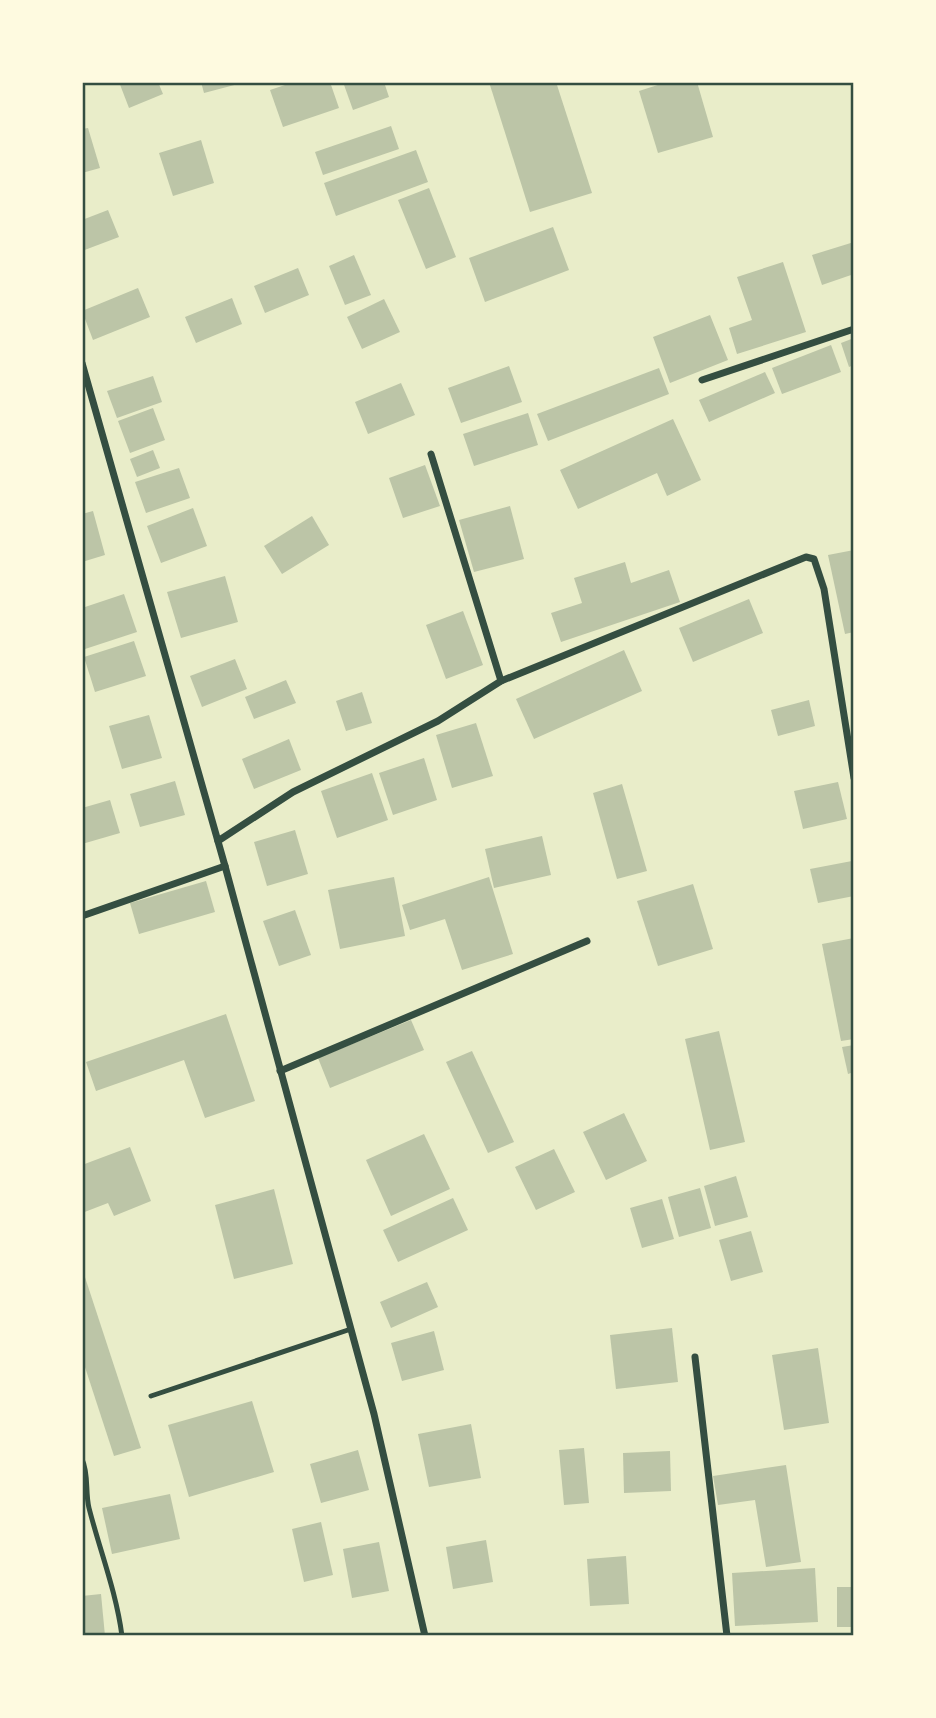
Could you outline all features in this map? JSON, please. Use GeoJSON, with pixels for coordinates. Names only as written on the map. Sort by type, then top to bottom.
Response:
{"type":"FeatureCollection","features":[{"type":"Feature","properties":{"kind":"street"},"geometry":{"type":"LineString","coordinates":[[702,380],[854,329]]}},
{"type":"Feature","properties":{"kind":"street"},"geometry":{"type":"LineString","coordinates":[[82,363],[225,866],[374,1414],[425,1636]]}},
{"type":"Feature","properties":{"kind":"street"},"geometry":{"type":"LineString","coordinates":[[431,454],[501,681]]}},
{"type":"Feature","properties":{"kind":"street"},"geometry":{"type":"LineString","coordinates":[[218,841],[293,792],[438,721],[501,681],[806,557],[814,559],[824,589],[854,778]]}},
{"type":"Feature","properties":{"kind":"street"},"geometry":{"type":"LineString","coordinates":[[82,916],[225,866]]}},
{"type":"Feature","properties":{"kind":"street"},"geometry":{"type":"LineString","coordinates":[[279,1072],[587,941]]}},
{"type":"Feature","properties":{"kind":"street"},"geometry":{"type":"LineString","coordinates":[[695,1357],[727,1636]]}},
{"type":"Feature","properties":{"kind":"lane"},"geometry":{"type":"LineString","coordinates":[[151,1396],[351,1329]]}},
{"type":"Feature","properties":{"kind":"lane"},"geometry":{"type":"LineString","coordinates":[[82,1459],[86,1466],[89,1504],[118,1604],[122,1636]]}},
{"type":"Feature","properties":{"kind":"building"},"geometry":{"type":"Polygon","coordinates":[[[119,82],[158,82],[163,94],[129,108],[119,82]]]}},
{"type":"Feature","properties":{"kind":"building"},"geometry":{"type":"Polygon","coordinates":[[[201,82],[242,82],[242,83],[204,93],[201,82]]]}},
{"type":"Feature","properties":{"kind":"building"},"geometry":{"type":"Polygon","coordinates":[[[294,82],[330,82],[339,108],[283,127],[270,90],[294,82]]]}},
{"type":"Feature","properties":{"kind":"building"},"geometry":{"type":"Polygon","coordinates":[[[343,82],[384,82],[389,97],[353,110],[343,82]]]}},
{"type":"Feature","properties":{"kind":"building"},"geometry":{"type":"Polygon","coordinates":[[[489,82],[556,82],[592,193],[530,212],[489,82]]]}},
{"type":"Feature","properties":{"kind":"building"},"geometry":{"type":"Polygon","coordinates":[[[667,82],[697,82],[713,137],[658,153],[639,91],[667,82]]]}},
{"type":"Feature","properties":{"kind":"building"},"geometry":{"type":"Polygon","coordinates":[[[391,126],[399,149],[323,175],[315,152],[391,126]]]}},
{"type":"Feature","properties":{"kind":"building"},"geometry":{"type":"Polygon","coordinates":[[[88,128],[100,168],[82,173],[82,129],[88,128]]]}},
{"type":"Feature","properties":{"kind":"building"},"geometry":{"type":"Polygon","coordinates":[[[201,140],[214,183],[173,196],[159,153],[201,140]]]}},
{"type":"Feature","properties":{"kind":"building"},"geometry":{"type":"Polygon","coordinates":[[[416,150],[428,182],[336,216],[324,183],[416,150]]]}},
{"type":"Feature","properties":{"kind":"building"},"geometry":{"type":"Polygon","coordinates":[[[429,188],[456,257],[426,269],[398,200],[429,188]]]}},
{"type":"Feature","properties":{"kind":"building"},"geometry":{"type":"Polygon","coordinates":[[[108,210],[119,237],[82,251],[82,220],[108,210]]]}},
{"type":"Feature","properties":{"kind":"building"},"geometry":{"type":"Polygon","coordinates":[[[553,227],[569,270],[485,302],[469,258],[553,227]]]}},
{"type":"Feature","properties":{"kind":"building"},"geometry":{"type":"Polygon","coordinates":[[[854,242],[854,274],[822,285],[812,255],[854,242]]]}},
{"type":"Feature","properties":{"kind":"building"},"geometry":{"type":"Polygon","coordinates":[[[354,255],[371,295],[345,305],[329,266],[354,255]]]}},
{"type":"Feature","properties":{"kind":"building"},"geometry":{"type":"Polygon","coordinates":[[[783,262],[806,332],[737,354],[729,328],[752,320],[737,277],[783,262]]]}},
{"type":"Feature","properties":{"kind":"building"},"geometry":{"type":"Polygon","coordinates":[[[298,268],[309,295],[265,313],[254,286],[298,268]]]}},
{"type":"Feature","properties":{"kind":"building"},"geometry":{"type":"Polygon","coordinates":[[[138,288],[150,317],[93,340],[82,311],[138,288]]]}},
{"type":"Feature","properties":{"kind":"building"},"geometry":{"type":"Polygon","coordinates":[[[232,298],[242,324],[196,343],[185,317],[232,298]]]}},
{"type":"Feature","properties":{"kind":"building"},"geometry":{"type":"Polygon","coordinates":[[[384,299],[400,332],[362,349],[347,317],[384,299]]]}},
{"type":"Feature","properties":{"kind":"building"},"geometry":{"type":"Polygon","coordinates":[[[710,315],[728,360],[670,383],[653,337],[710,315]]]}},
{"type":"Feature","properties":{"kind":"building"},"geometry":{"type":"Polygon","coordinates":[[[854,338],[854,365],[849,367],[841,343],[854,338]]]}},
{"type":"Feature","properties":{"kind":"building"},"geometry":{"type":"Polygon","coordinates":[[[831,345],[841,372],[782,394],[772,368],[831,345]]]}},
{"type":"Feature","properties":{"kind":"building"},"geometry":{"type":"Polygon","coordinates":[[[509,366],[522,402],[461,423],[448,388],[509,366]]]}},
{"type":"Feature","properties":{"kind":"building"},"geometry":{"type":"Polygon","coordinates":[[[659,368],[669,394],[548,441],[537,414],[659,368]]]}},
{"type":"Feature","properties":{"kind":"building"},"geometry":{"type":"Polygon","coordinates":[[[765,372],[775,393],[709,422],[699,400],[765,372]]]}},
{"type":"Feature","properties":{"kind":"building"},"geometry":{"type":"Polygon","coordinates":[[[153,376],[162,402],[117,418],[107,391],[153,376]]]}},
{"type":"Feature","properties":{"kind":"building"},"geometry":{"type":"Polygon","coordinates":[[[401,383],[415,415],[368,434],[355,402],[401,383]]]}},
{"type":"Feature","properties":{"kind":"building"},"geometry":{"type":"Polygon","coordinates":[[[153,408],[165,440],[130,453],[118,421],[153,408]]]}},
{"type":"Feature","properties":{"kind":"building"},"geometry":{"type":"Polygon","coordinates":[[[528,413],[538,445],[474,466],[463,434],[528,413]]]}},
{"type":"Feature","properties":{"kind":"building"},"geometry":{"type":"Polygon","coordinates":[[[673,419],[701,480],[667,496],[657,473],[578,509],[560,470],[673,419]]]}},
{"type":"Feature","properties":{"kind":"building"},"geometry":{"type":"Polygon","coordinates":[[[153,450],[160,468],[137,477],[130,459],[153,450]]]}},
{"type":"Feature","properties":{"kind":"building"},"geometry":{"type":"Polygon","coordinates":[[[425,465],[440,506],[403,518],[389,478],[425,465]]]}},
{"type":"Feature","properties":{"kind":"building"},"geometry":{"type":"Polygon","coordinates":[[[179,468],[190,498],[146,513],[135,482],[179,468]]]}},
{"type":"Feature","properties":{"kind":"building"},"geometry":{"type":"Polygon","coordinates":[[[510,506],[524,559],[474,572],[459,520],[510,506]]]}},
{"type":"Feature","properties":{"kind":"building"},"geometry":{"type":"Polygon","coordinates":[[[193,508],[207,546],[161,563],[147,526],[193,508]]]}},
{"type":"Feature","properties":{"kind":"building"},"geometry":{"type":"Polygon","coordinates":[[[93,511],[105,555],[82,562],[82,514],[93,511]]]}},
{"type":"Feature","properties":{"kind":"building"},"geometry":{"type":"Polygon","coordinates":[[[312,516],[329,545],[282,574],[264,546],[312,516]]]}},
{"type":"Feature","properties":{"kind":"building"},"geometry":{"type":"Polygon","coordinates":[[[854,550],[854,632],[845,634],[828,555],[854,550]]]}},
{"type":"Feature","properties":{"kind":"building"},"geometry":{"type":"Polygon","coordinates":[[[625,562],[631,583],[669,570],[680,602],[561,642],[551,613],[582,603],[574,578],[625,562]]]}},
{"type":"Feature","properties":{"kind":"building"},"geometry":{"type":"Polygon","coordinates":[[[225,576],[238,622],[181,638],[167,592],[225,576]]]}},
{"type":"Feature","properties":{"kind":"building"},"geometry":{"type":"Polygon","coordinates":[[[124,594],[137,632],[82,650],[82,608],[124,594]]]}},
{"type":"Feature","properties":{"kind":"building"},"geometry":{"type":"Polygon","coordinates":[[[749,599],[763,633],[693,662],[679,628],[749,599]]]}},
{"type":"Feature","properties":{"kind":"building"},"geometry":{"type":"Polygon","coordinates":[[[463,611],[483,665],[446,679],[426,625],[463,611]]]}},
{"type":"Feature","properties":{"kind":"building"},"geometry":{"type":"Polygon","coordinates":[[[134,641],[146,676],[95,692],[84,657],[134,641]]]}},
{"type":"Feature","properties":{"kind":"building"},"geometry":{"type":"Polygon","coordinates":[[[624,650],[642,691],[534,739],[516,699],[624,650]]]}},
{"type":"Feature","properties":{"kind":"building"},"geometry":{"type":"Polygon","coordinates":[[[235,659],[247,689],[202,707],[190,676],[235,659]]]}},
{"type":"Feature","properties":{"kind":"building"},"geometry":{"type":"Polygon","coordinates":[[[286,680],[296,703],[254,719],[245,697],[286,680]]]}},
{"type":"Feature","properties":{"kind":"building"},"geometry":{"type":"Polygon","coordinates":[[[362,692],[372,723],[346,731],[336,701],[362,692]]]}},
{"type":"Feature","properties":{"kind":"building"},"geometry":{"type":"Polygon","coordinates":[[[809,700],[815,726],[778,736],[771,710],[809,700]]]}},
{"type":"Feature","properties":{"kind":"building"},"geometry":{"type":"Polygon","coordinates":[[[149,715],[162,758],[122,769],[109,726],[149,715]]]}},
{"type":"Feature","properties":{"kind":"building"},"geometry":{"type":"Polygon","coordinates":[[[476,723],[493,776],[452,788],[436,735],[476,723]]]}},
{"type":"Feature","properties":{"kind":"building"},"geometry":{"type":"Polygon","coordinates":[[[289,739],[301,770],[254,789],[242,759],[289,739]]]}},
{"type":"Feature","properties":{"kind":"building"},"geometry":{"type":"Polygon","coordinates":[[[424,758],[437,800],[393,815],[379,773],[424,758]]]}},
{"type":"Feature","properties":{"kind":"building"},"geometry":{"type":"Polygon","coordinates":[[[372,773],[388,820],[337,838],[321,791],[372,773]]]}},
{"type":"Feature","properties":{"kind":"building"},"geometry":{"type":"Polygon","coordinates":[[[175,781],[185,815],[140,827],[130,794],[175,781]]]}},
{"type":"Feature","properties":{"kind":"building"},"geometry":{"type":"Polygon","coordinates":[[[838,782],[847,819],[803,829],[794,791],[838,782]]]}},
{"type":"Feature","properties":{"kind":"building"},"geometry":{"type":"Polygon","coordinates":[[[622,784],[647,871],[617,879],[593,793],[622,784]]]}},
{"type":"Feature","properties":{"kind":"building"},"geometry":{"type":"Polygon","coordinates":[[[110,800],[120,833],[82,844],[82,808],[110,800]]]}},
{"type":"Feature","properties":{"kind":"building"},"geometry":{"type":"Polygon","coordinates":[[[295,830],[308,874],[267,886],[254,842],[295,830]]]}},
{"type":"Feature","properties":{"kind":"building"},"geometry":{"type":"Polygon","coordinates":[[[542,836],[551,875],[494,888],[485,849],[542,836]]]}},
{"type":"Feature","properties":{"kind":"building"},"geometry":{"type":"Polygon","coordinates":[[[852,861],[854,896],[818,903],[810,869],[852,861]]]}},
{"type":"Feature","properties":{"kind":"building"},"geometry":{"type":"Polygon","coordinates":[[[394,877],[405,936],[340,949],[328,890],[394,877]]]}},
{"type":"Feature","properties":{"kind":"building"},"geometry":{"type":"Polygon","coordinates":[[[489,877],[513,954],[462,970],[445,919],[410,930],[402,905],[489,877]]]}},
{"type":"Feature","properties":{"kind":"building"},"geometry":{"type":"Polygon","coordinates":[[[206,881],[215,912],[139,934],[130,903],[206,881]]]}},
{"type":"Feature","properties":{"kind":"building"},"geometry":{"type":"Polygon","coordinates":[[[693,884],[713,949],[658,966],[637,901],[693,884]]]}},
{"type":"Feature","properties":{"kind":"building"},"geometry":{"type":"Polygon","coordinates":[[[295,910],[311,955],[279,966],[263,921],[295,910]]]}},
{"type":"Feature","properties":{"kind":"building"},"geometry":{"type":"Polygon","coordinates":[[[854,938],[854,1039],[841,1041],[822,944],[854,938]]]}},
{"type":"Feature","properties":{"kind":"building"},"geometry":{"type":"Polygon","coordinates":[[[226,1014],[255,1101],[205,1118],[184,1060],[96,1091],[86,1062],[226,1014]]]}},
{"type":"Feature","properties":{"kind":"building"},"geometry":{"type":"Polygon","coordinates":[[[411,1020],[424,1050],[330,1088],[318,1058],[411,1020]]]}},
{"type":"Feature","properties":{"kind":"building"},"geometry":{"type":"Polygon","coordinates":[[[719,1031],[745,1142],[710,1150],[685,1039],[719,1031]]]}},
{"type":"Feature","properties":{"kind":"building"},"geometry":{"type":"Polygon","coordinates":[[[854,1045],[854,1072],[848,1074],[842,1047],[854,1045]]]}},
{"type":"Feature","properties":{"kind":"building"},"geometry":{"type":"Polygon","coordinates":[[[472,1051],[514,1142],[488,1153],[446,1062],[472,1051]]]}},
{"type":"Feature","properties":{"kind":"building"},"geometry":{"type":"Polygon","coordinates":[[[624,1113],[647,1161],[606,1180],[583,1132],[624,1113]]]}},
{"type":"Feature","properties":{"kind":"building"},"geometry":{"type":"Polygon","coordinates":[[[424,1134],[450,1189],[391,1216],[366,1160],[424,1134]]]}},
{"type":"Feature","properties":{"kind":"building"},"geometry":{"type":"Polygon","coordinates":[[[130,1147],[151,1201],[114,1216],[108,1203],[82,1213],[82,1165],[130,1147]]]}},
{"type":"Feature","properties":{"kind":"building"},"geometry":{"type":"Polygon","coordinates":[[[554,1149],[575,1192],[536,1210],[515,1167],[554,1149]]]}},
{"type":"Feature","properties":{"kind":"building"},"geometry":{"type":"Polygon","coordinates":[[[736,1176],[748,1217],[715,1226],[704,1186],[736,1176]]]}},
{"type":"Feature","properties":{"kind":"building"},"geometry":{"type":"Polygon","coordinates":[[[700,1188],[711,1228],[679,1237],[668,1197],[700,1188]]]}},
{"type":"Feature","properties":{"kind":"building"},"geometry":{"type":"Polygon","coordinates":[[[274,1189],[293,1264],[234,1279],[215,1205],[274,1189]]]}},
{"type":"Feature","properties":{"kind":"building"},"geometry":{"type":"Polygon","coordinates":[[[453,1198],[468,1230],[398,1262],[383,1230],[453,1198]]]}},
{"type":"Feature","properties":{"kind":"building"},"geometry":{"type":"Polygon","coordinates":[[[662,1199],[674,1239],[642,1248],[630,1208],[662,1199]]]}},
{"type":"Feature","properties":{"kind":"building"},"geometry":{"type":"Polygon","coordinates":[[[751,1231],[763,1272],[731,1281],[719,1240],[751,1231]]]}},
{"type":"Feature","properties":{"kind":"building"},"geometry":{"type":"Polygon","coordinates":[[[82,1268],[141,1448],[114,1456],[82,1358],[82,1268]]]}},
{"type":"Feature","properties":{"kind":"building"},"geometry":{"type":"Polygon","coordinates":[[[427,1282],[438,1307],[391,1328],[380,1302],[427,1282]]]}},
{"type":"Feature","properties":{"kind":"building"},"geometry":{"type":"Polygon","coordinates":[[[672,1328],[678,1382],[616,1389],[610,1335],[672,1328]]]}},
{"type":"Feature","properties":{"kind":"building"},"geometry":{"type":"Polygon","coordinates":[[[434,1331],[444,1370],[402,1381],[391,1343],[434,1331]]]}},
{"type":"Feature","properties":{"kind":"building"},"geometry":{"type":"Polygon","coordinates":[[[818,1348],[829,1423],[784,1430],[772,1355],[818,1348]]]}},
{"type":"Feature","properties":{"kind":"building"},"geometry":{"type":"Polygon","coordinates":[[[252,1401],[274,1472],[189,1497],[168,1425],[252,1401]]]}},
{"type":"Feature","properties":{"kind":"building"},"geometry":{"type":"Polygon","coordinates":[[[471,1424],[481,1478],[429,1487],[418,1434],[471,1424]]]}},
{"type":"Feature","properties":{"kind":"building"},"geometry":{"type":"Polygon","coordinates":[[[584,1448],[589,1503],[564,1505],[559,1450],[584,1448]]]}},
{"type":"Feature","properties":{"kind":"building"},"geometry":{"type":"Polygon","coordinates":[[[358,1450],[369,1490],[321,1503],[310,1464],[358,1450]]]}},
{"type":"Feature","properties":{"kind":"building"},"geometry":{"type":"Polygon","coordinates":[[[670,1451],[671,1491],[624,1493],[623,1453],[670,1451]]]}},
{"type":"Feature","properties":{"kind":"building"},"geometry":{"type":"Polygon","coordinates":[[[786,1465],[801,1562],[766,1567],[755,1500],[718,1505],[713,1476],[786,1465]]]}},
{"type":"Feature","properties":{"kind":"building"},"geometry":{"type":"Polygon","coordinates":[[[170,1494],[180,1539],[112,1554],[102,1508],[170,1494]]]}},
{"type":"Feature","properties":{"kind":"building"},"geometry":{"type":"Polygon","coordinates":[[[321,1522],[333,1575],[304,1582],[292,1529],[321,1522]]]}},
{"type":"Feature","properties":{"kind":"building"},"geometry":{"type":"Polygon","coordinates":[[[486,1540],[493,1582],[453,1589],[446,1547],[486,1540]]]}},
{"type":"Feature","properties":{"kind":"building"},"geometry":{"type":"Polygon","coordinates":[[[379,1542],[389,1591],[352,1598],[343,1549],[379,1542]]]}},
{"type":"Feature","properties":{"kind":"building"},"geometry":{"type":"Polygon","coordinates":[[[626,1556],[629,1604],[590,1606],[587,1559],[626,1556]]]}},
{"type":"Feature","properties":{"kind":"building"},"geometry":{"type":"Polygon","coordinates":[[[815,1568],[818,1622],[735,1626],[732,1573],[815,1568]]]}},
{"type":"Feature","properties":{"kind":"building"},"geometry":{"type":"Polygon","coordinates":[[[837,1587],[854,1587],[854,1627],[837,1627],[837,1587]]]}},
{"type":"Feature","properties":{"kind":"building"},"geometry":{"type":"Polygon","coordinates":[[[101,1594],[105,1636],[82,1636],[82,1596],[101,1594]]]}}]}
